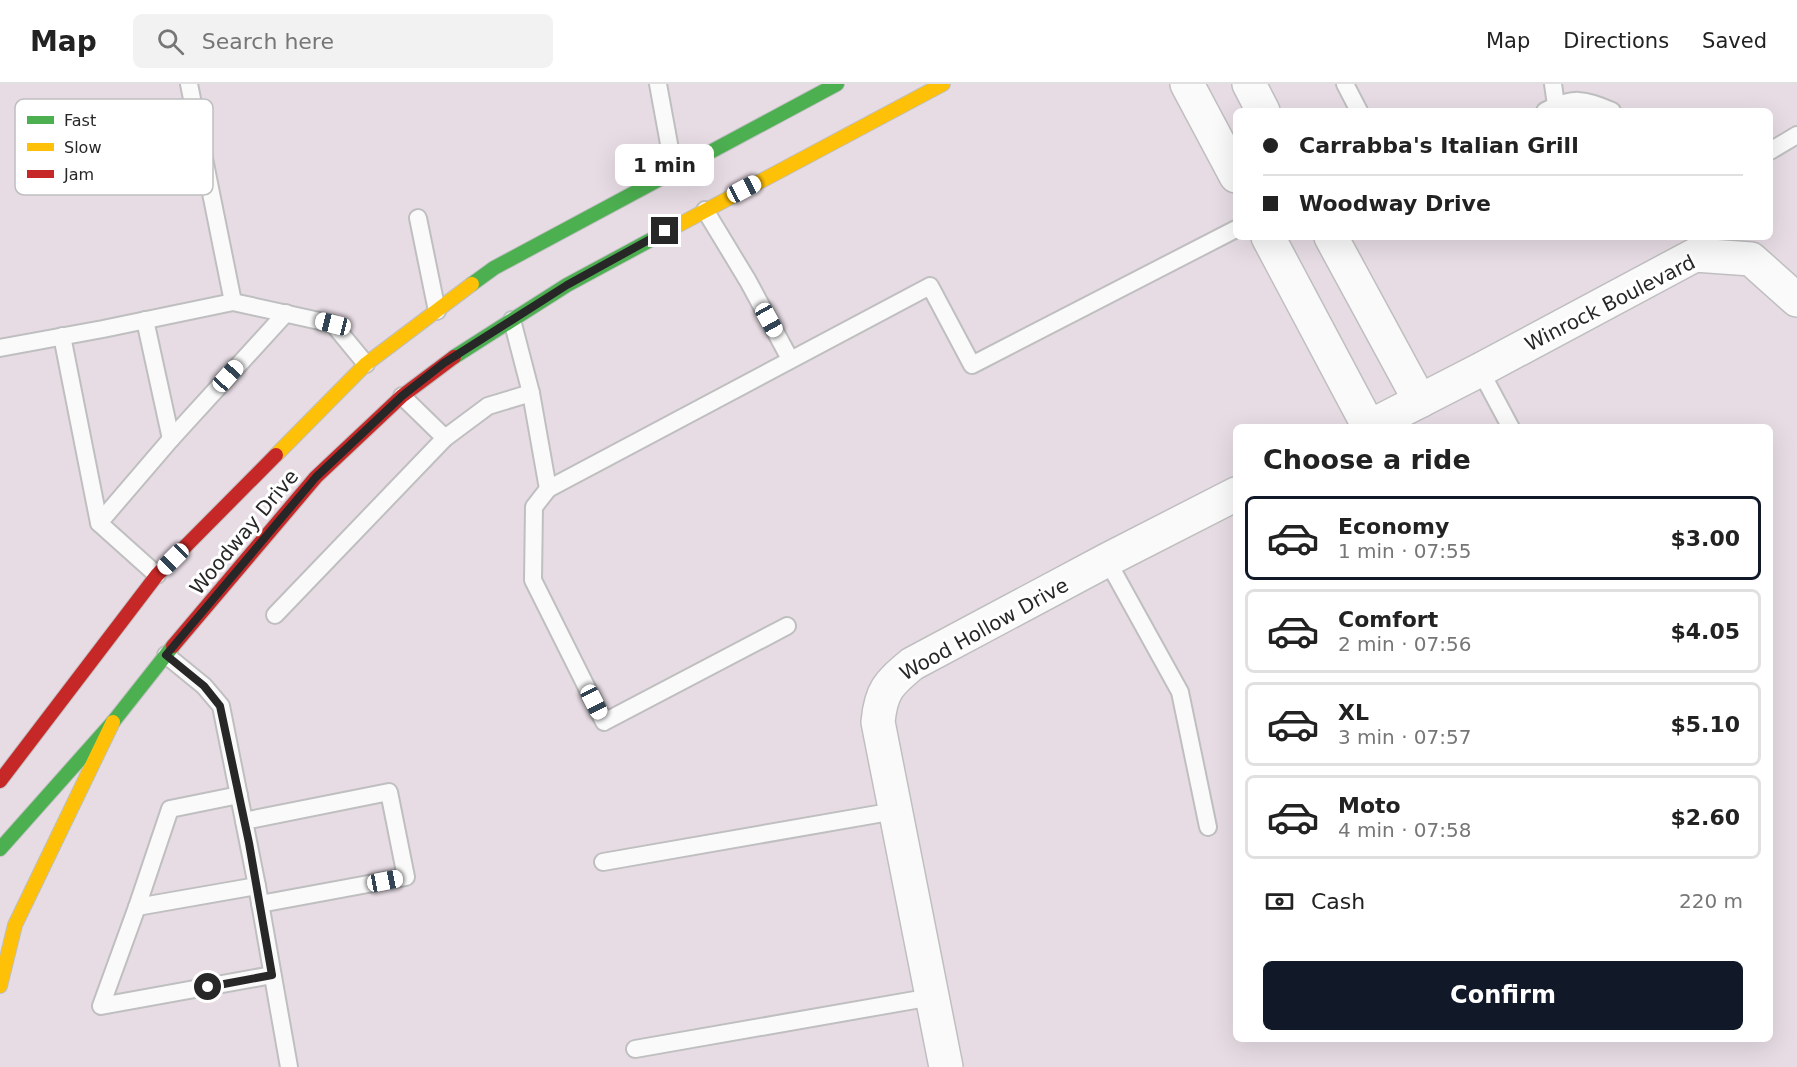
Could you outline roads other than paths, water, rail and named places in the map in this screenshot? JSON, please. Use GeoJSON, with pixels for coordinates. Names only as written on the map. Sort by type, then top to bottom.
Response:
{"type":"FeatureCollection","features":[{"type":"Feature","properties":{"kind":"main road","name":"Woodway Drive"},"geometry":{"type":"LineString","coordinates":[[0,781],[157,575],[371,368],[437,311],[494,268],[677,175],[837,84]]}},
{"type":"Feature","properties":{"kind":"main road","name":"Woodway Drive"},"geometry":{"type":"LineString","coordinates":[[0,849],[113,722],[166,655],[316,477],[397,392],[567,285],[702,206],[943,84]]}},
{"type":"Feature","properties":{"kind":"main road"},"geometry":{"type":"LineString","coordinates":[[0,987],[15,925],[113,722]]}},
{"type":"Feature","properties":{"kind":"street"},"geometry":{"type":"LineString","coordinates":[[1187,84],[1233,170]]}},
{"type":"Feature","properties":{"kind":"street"},"geometry":{"type":"LineString","coordinates":[[1249,84],[1261,108]]}},
{"type":"Feature","properties":{"kind":"street","name":"Winrock Boulevard"},"geometry":{"type":"LineString","coordinates":[[1270,240],[1366,424]]}},
{"type":"Feature","properties":{"kind":"street"},"geometry":{"type":"LineString","coordinates":[[1333,240],[1420,401]]}},
{"type":"Feature","properties":{"kind":"street","name":"Winrock Boulevard"},"geometry":{"type":"LineString","coordinates":[[1374,424],[1695,255],[1751,259],[1797,300]]}},
{"type":"Feature","properties":{"kind":"street","name":"Wood Hollow Drive"},"geometry":{"type":"LineString","coordinates":[[946,1067],[878,722],[880,702],[891,682],[912,664],[1233,496]]}},
{"type":"Feature","properties":{"kind":"lane"},"geometry":{"type":"LineString","coordinates":[[189,84],[192,99]]}},
{"type":"Feature","properties":{"kind":"lane"},"geometry":{"type":"LineString","coordinates":[[658,84],[677,175]]}},
{"type":"Feature","properties":{"kind":"lane"},"geometry":{"type":"LineString","coordinates":[[1345,84],[1357,108]]}},
{"type":"Feature","properties":{"kind":"lane"},"geometry":{"type":"LineString","coordinates":[[1553,84],[1550,108],[1569,100],[1588,101],[1605,108]]}},
{"type":"Feature","properties":{"kind":"lane"},"geometry":{"type":"LineString","coordinates":[[1773,149],[1797,135]]}},
{"type":"Feature","properties":{"kind":"lane"},"geometry":{"type":"LineString","coordinates":[[211,195],[233,302]]}},
{"type":"Feature","properties":{"kind":"lane"},"geometry":{"type":"LineString","coordinates":[[702,206],[748,280],[790,359]]}},
{"type":"Feature","properties":{"kind":"lane"},"geometry":{"type":"LineString","coordinates":[[418,218],[437,311]]}},
{"type":"Feature","properties":{"kind":"lane"},"geometry":{"type":"LineString","coordinates":[[787,626],[604,722],[533,580],[534,507],[548,489],[930,286],[972,365],[1233,231]]}},
{"type":"Feature","properties":{"kind":"lane"},"geometry":{"type":"LineString","coordinates":[[0,348],[233,302],[333,324],[371,368]]}},
{"type":"Feature","properties":{"kind":"lane"},"geometry":{"type":"LineString","coordinates":[[99,523],[171,439],[286,313]]}},
{"type":"Feature","properties":{"kind":"lane"},"geometry":{"type":"LineString","coordinates":[[145,320],[171,439]]}},
{"type":"Feature","properties":{"kind":"lane"},"geometry":{"type":"LineString","coordinates":[[512,320],[531,393],[548,489]]}},
{"type":"Feature","properties":{"kind":"lane"},"geometry":{"type":"LineString","coordinates":[[62,336],[99,523],[157,575]]}},
{"type":"Feature","properties":{"kind":"lane"},"geometry":{"type":"LineString","coordinates":[[1480,370],[1509,424]]}},
{"type":"Feature","properties":{"kind":"lane"},"geometry":{"type":"LineString","coordinates":[[397,392],[445,438]]}},
{"type":"Feature","properties":{"kind":"lane"},"geometry":{"type":"LineString","coordinates":[[275,615],[445,438],[488,406],[531,393]]}},
{"type":"Feature","properties":{"kind":"lane"},"geometry":{"type":"LineString","coordinates":[[1107,560],[1180,692],[1208,827]]}},
{"type":"Feature","properties":{"kind":"lane"},"geometry":{"type":"LineString","coordinates":[[166,655],[204,686],[220,706],[257,886],[289,1067]]}},
{"type":"Feature","properties":{"kind":"lane"},"geometry":{"type":"LineString","coordinates":[[244,821],[389,792],[406,877],[260,904]]}},
{"type":"Feature","properties":{"kind":"lane"},"geometry":{"type":"LineString","coordinates":[[238,795],[170,809],[101,1006],[272,975]]}},
{"type":"Feature","properties":{"kind":"lane"},"geometry":{"type":"LineString","coordinates":[[603,862],[896,811]]}},
{"type":"Feature","properties":{"kind":"lane"},"geometry":{"type":"LineString","coordinates":[[137,907],[257,886]]}},
{"type":"Feature","properties":{"kind":"lane"},"geometry":{"type":"LineString","coordinates":[[635,1048],[932,997]]}}]}
